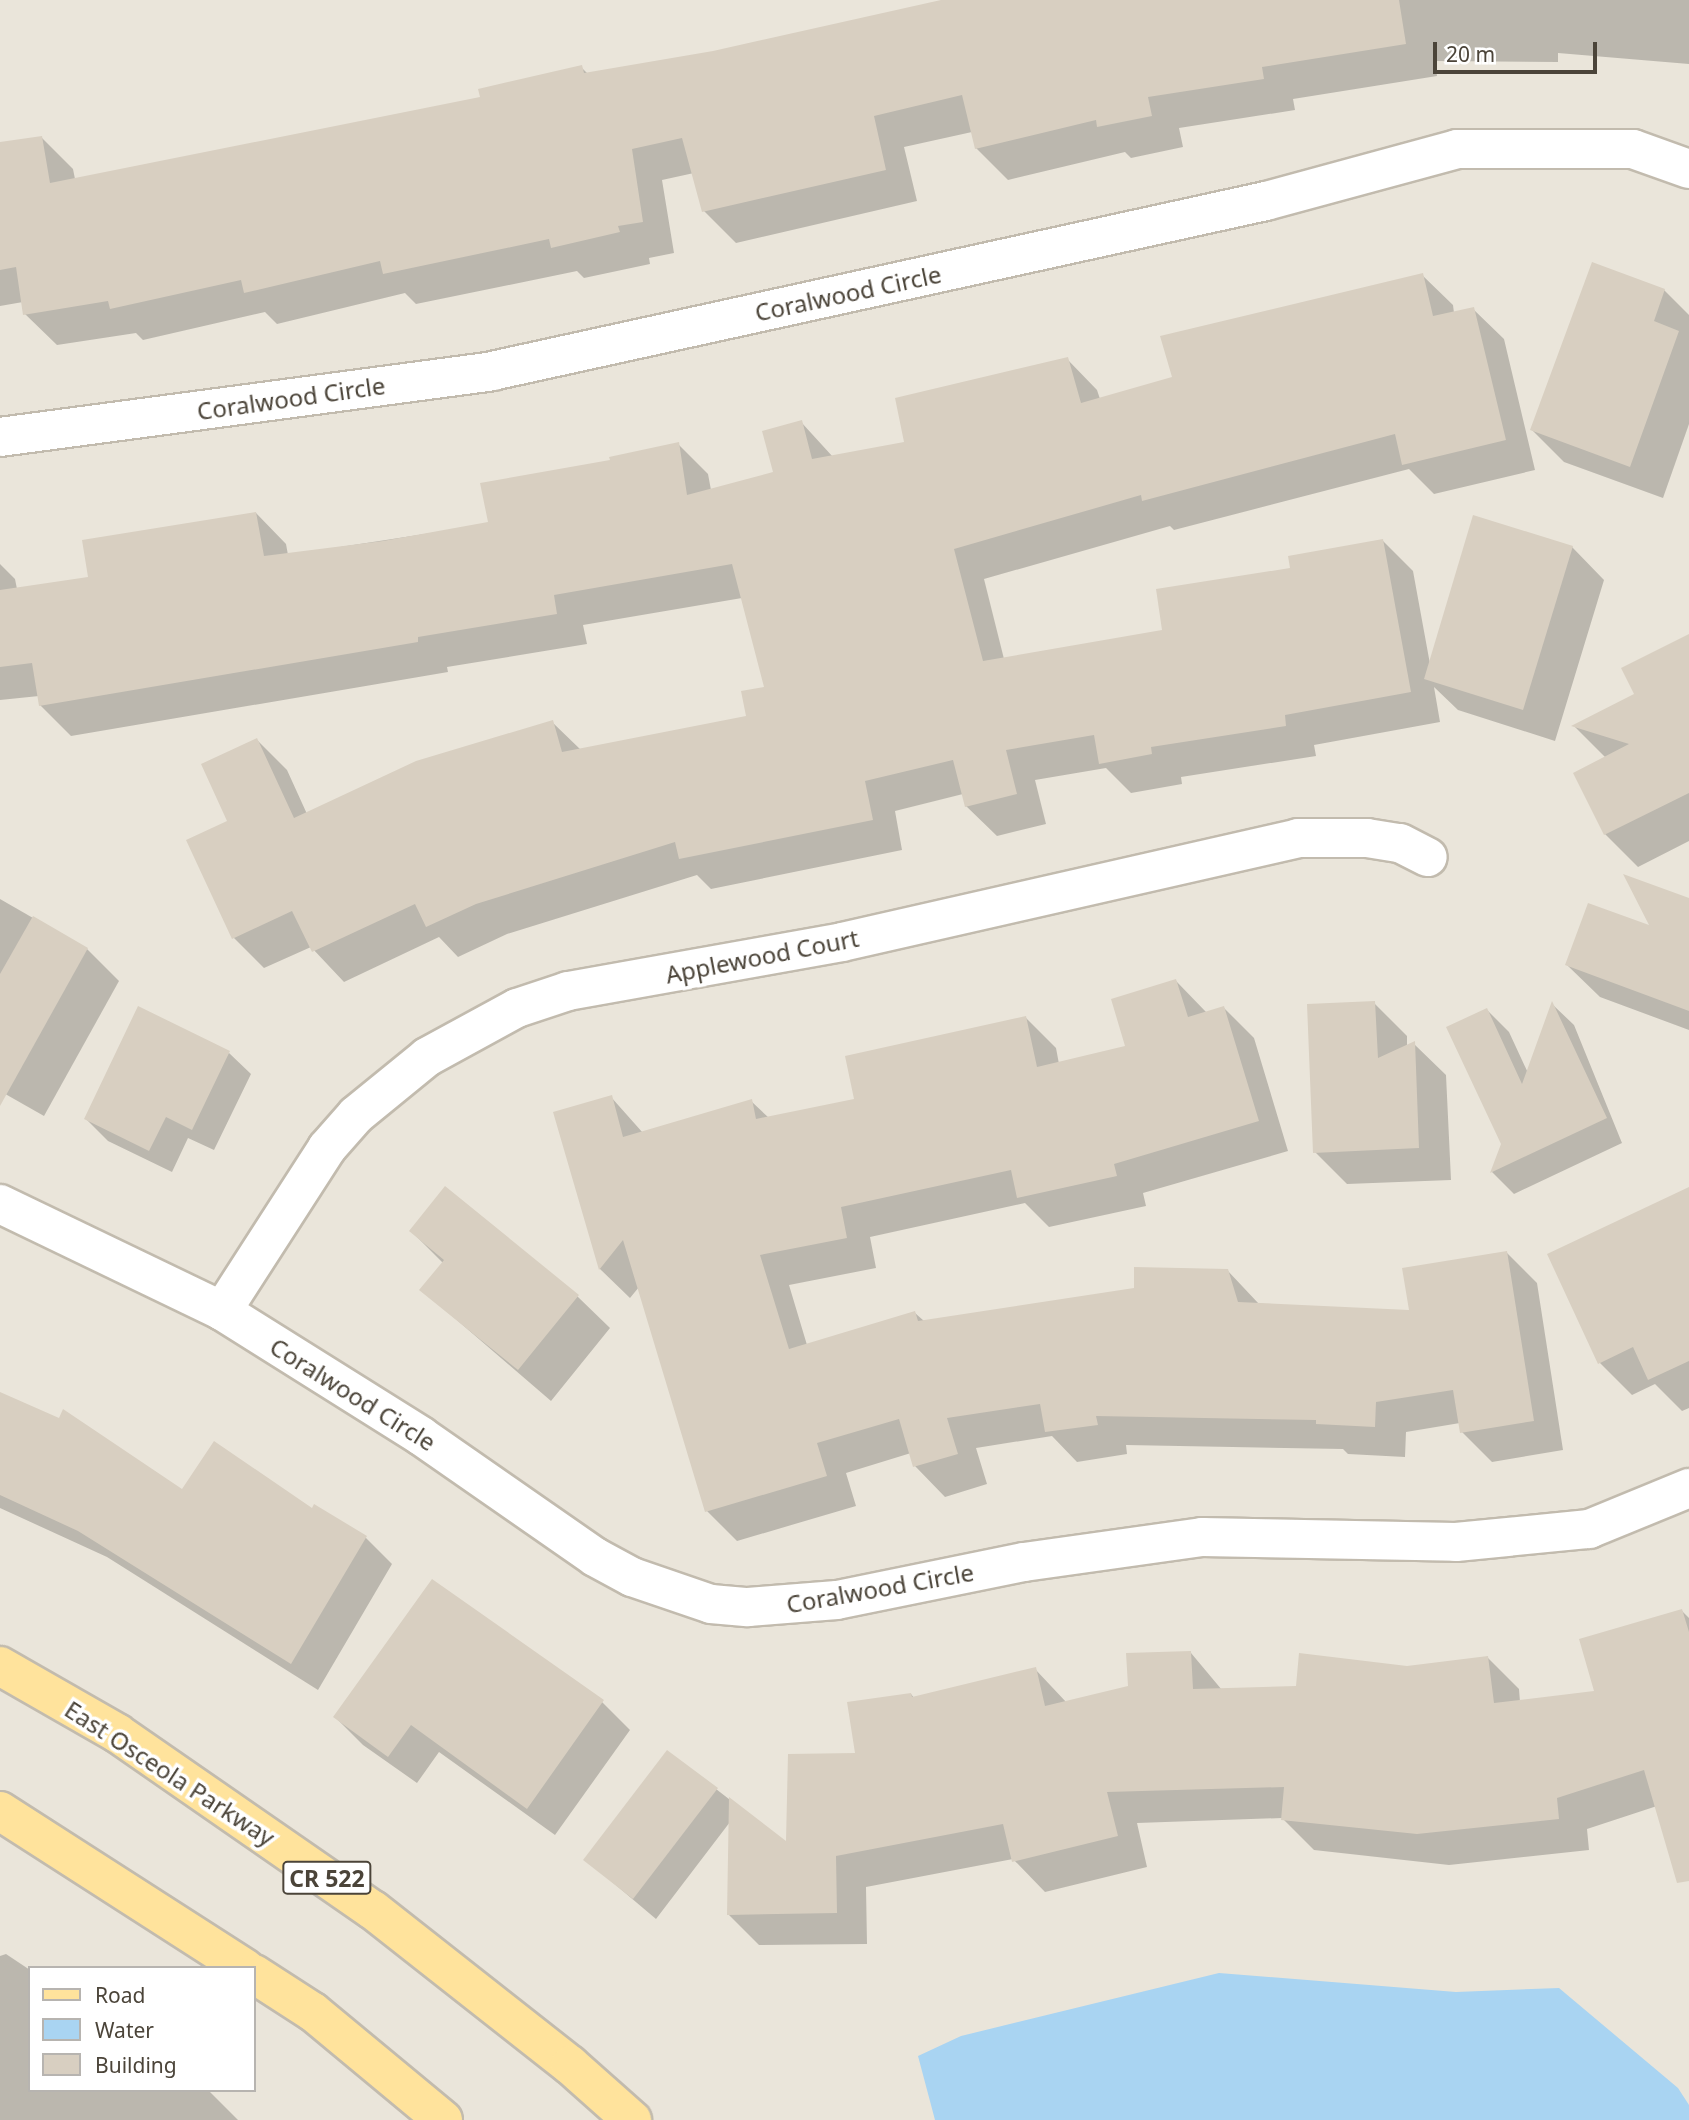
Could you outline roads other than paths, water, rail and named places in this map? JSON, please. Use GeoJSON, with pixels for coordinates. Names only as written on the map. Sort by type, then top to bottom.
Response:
{"type":"FeatureCollection","features":[{"type":"Feature","properties":{"kind":"main road","name":"East Osceola Parkway"},"geometry":{"type":"LineString","coordinates":[[0,1666],[117,1733],[373,1910],[570,2065],[632,2120]]}},
{"type":"Feature","properties":{"kind":"main road"},"geometry":{"type":"LineString","coordinates":[[0,1811],[242,1966]]}},
{"type":"Feature","properties":{"kind":"main road"},"geometry":{"type":"LineString","coordinates":[[256,1975],[313,2012],[443,2120]]}},
{"type":"Feature","properties":{"kind":"street","name":"Coralwood Circle"},"geometry":{"type":"LineString","coordinates":[[0,437],[492,371],[1266,201],[1457,149],[1633,149],[1689,169]]}},
{"type":"Feature","properties":{"kind":"street","name":"Applewood Court"},"geometry":{"type":"LineString","coordinates":[[222,1311],[327,1148],[356,1115],[426,1057],[517,1008],[568,991],[842,942],[1298,838],[1367,838],[1400,844],[1428,857]]}},
{"type":"Feature","properties":{"kind":"street","name":"Coralwood Circle"},"geometry":{"type":"LineString","coordinates":[[0,1204],[222,1311],[421,1436],[595,1557],[632,1577],[711,1604],[748,1607],[826,1601],[1024,1562],[1202,1537],[1456,1542],[1589,1529],[1689,1488]]}},
{"type":"Feature","properties":{"kind":"water"},"geometry":{"type":"Polygon","coordinates":[[[1219,1973],[1456,1992],[1559,1988],[1678,2088],[1689,2105],[1689,2120],[935,2120],[918,2056],[961,2036],[1219,1973]]]}}]}
